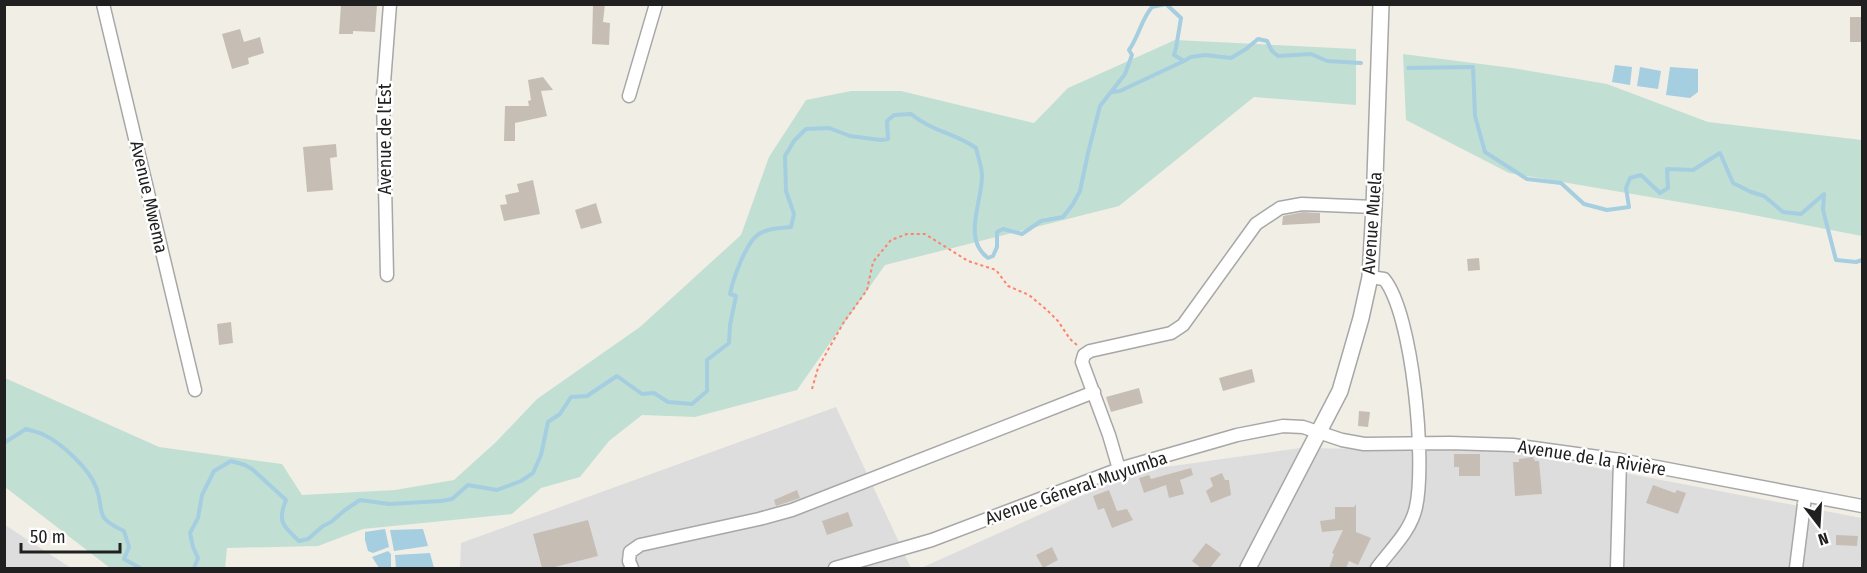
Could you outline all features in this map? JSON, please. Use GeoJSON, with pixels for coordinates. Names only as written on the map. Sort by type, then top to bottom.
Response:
{"type":"FeatureCollection","features":[{"type":"Feature","properties":{"kind":"street","name":"Avenue Mwema"},"geometry":{"type":"LineString","coordinates":[[103,4],[195,390]]}},
{"type":"Feature","properties":{"kind":"street","name":"Avenue de l'Est"},"geometry":{"type":"LineString","coordinates":[[387,274],[383,96],[390,4]]}},
{"type":"Feature","properties":{"kind":"street"},"geometry":{"type":"LineString","coordinates":[[629,96],[656,4]]}},
{"type":"Feature","properties":{"kind":"street","name":"Avenue Muela"},"geometry":{"type":"LineString","coordinates":[[1248,568],[1340,391],[1370,277],[1381,4]]}},
{"type":"Feature","properties":{"kind":"street"},"geometry":{"type":"LineString","coordinates":[[1119,469],[1082,362],[1084,355],[1090,351],[1171,333],[1183,325],[1256,224],[1280,208],[1302,204],[1374,207]]}},
{"type":"Feature","properties":{"kind":"street"},"geometry":{"type":"LineString","coordinates":[[1370,277],[1384,279],[1392,288],[1403,320],[1414,384],[1418,443],[1419,486],[1416,508],[1408,528],[1377,568]]}},
{"type":"Feature","properties":{"kind":"street"},"geometry":{"type":"LineString","coordinates":[[632,568],[629,561],[630,552],[640,545],[792,510],[1094,392]]}},
{"type":"Feature","properties":{"kind":"street","name":"Avenue Géneral Muyumba"},"geometry":{"type":"LineString","coordinates":[[835,568],[932,540],[1119,469],[1237,435],[1283,426],[1320,432]]}},
{"type":"Feature","properties":{"kind":"street","name":"Avenue de la Rivière"},"geometry":{"type":"LineString","coordinates":[[1320,432],[1342,440],[1365,444],[1513,445],[1620,460],[1863,506]]}},
{"type":"Feature","properties":{"kind":"street"},"geometry":{"type":"LineString","coordinates":[[1617,568],[1620,460]]}},
{"type":"Feature","properties":{"kind":"street"},"geometry":{"type":"LineString","coordinates":[[1796,568],[1805,496]]}},
{"type":"Feature","properties":{"kind":"path"},"geometry":{"type":"LineString","coordinates":[[812,389],[818,368],[831,344],[867,290],[873,262],[891,240],[908,234],[925,234],[968,261],[996,270],[1008,286],[1029,295],[1047,310],[1084,355]]}},
{"type":"Feature","properties":{"kind":"shaded area"},"geometry":{"type":"Polygon","coordinates":[[[836,407],[911,568],[460,568],[461,543],[836,407]]]}},
{"type":"Feature","properties":{"kind":"shaded area"},"geometry":{"type":"Polygon","coordinates":[[[1300,448],[1508,451],[1862,518],[1862,568],[921,568],[1137,471],[1300,448]]]}},
{"type":"Feature","properties":{"kind":"shaded area"},"geometry":{"type":"Polygon","coordinates":[[[5,525],[71,568],[5,568],[5,525]]]}},
{"type":"Feature","properties":{"kind":"green space"},"geometry":{"type":"Polygon","coordinates":[[[1175,40],[1356,49],[1356,105],[1254,97],[1119,206],[885,265],[797,390],[695,417],[642,415],[609,441],[580,477],[541,488],[512,514],[363,529],[318,546],[227,548],[225,568],[110,568],[5,487],[5,378],[159,447],[282,464],[302,495],[395,490],[454,480],[496,442],[537,399],[640,327],[741,235],[769,157],[806,100],[851,91],[901,91],[1034,123],[1068,88],[1175,40]]]}},
{"type":"Feature","properties":{"kind":"green space"},"geometry":{"type":"Polygon","coordinates":[[[1403,54],[1512,68],[1607,84],[1708,122],[1862,140],[1862,236],[1738,212],[1509,173],[1406,120],[1403,54]]]}},
{"type":"Feature","properties":{"kind":"water"},"geometry":{"type":"Polygon","coordinates":[[[1615,65],[1632,67],[1630,85],[1612,82],[1615,65]]]}},
{"type":"Feature","properties":{"kind":"water"},"geometry":{"type":"Polygon","coordinates":[[[1640,67],[1661,71],[1658,89],[1637,86],[1640,67]]]}},
{"type":"Feature","properties":{"kind":"water"},"geometry":{"type":"Polygon","coordinates":[[[1670,67],[1698,69],[1698,92],[1690,98],[1666,95],[1670,67]]]}},
{"type":"Feature","properties":{"kind":"water"},"geometry":{"type":"Polygon","coordinates":[[[385,529],[389,547],[373,553],[368,551],[365,532],[385,529]]]}},
{"type":"Feature","properties":{"kind":"water"},"geometry":{"type":"Polygon","coordinates":[[[423,529],[428,546],[394,551],[390,530],[423,529]]]}},
{"type":"Feature","properties":{"kind":"water"},"geometry":{"type":"Polygon","coordinates":[[[388,551],[391,554],[391,568],[379,568],[372,557],[388,551]]]}},
{"type":"Feature","properties":{"kind":"water"},"geometry":{"type":"Polygon","coordinates":[[[430,553],[434,568],[396,568],[395,555],[430,553]]]}},
{"type":"Feature","properties":{"kind":"building"},"geometry":{"type":"Polygon","coordinates":[[[341,4],[377,5],[375,32],[353,31],[353,34],[339,34],[341,4]]]}},
{"type":"Feature","properties":{"kind":"building"},"geometry":{"type":"Polygon","coordinates":[[[593,4],[605,4],[603,22],[610,23],[609,45],[592,44],[593,4]]]}},
{"type":"Feature","properties":{"kind":"building"},"geometry":{"type":"Polygon","coordinates":[[[1850,17],[1863,17],[1863,42],[1850,42],[1850,17]]]}},
{"type":"Feature","properties":{"kind":"building"},"geometry":{"type":"Polygon","coordinates":[[[240,29],[244,42],[260,37],[264,53],[248,58],[249,64],[232,69],[222,34],[240,29]]]}},
{"type":"Feature","properties":{"kind":"building"},"geometry":{"type":"Polygon","coordinates":[[[543,77],[553,90],[541,91],[547,116],[515,123],[515,141],[504,141],[505,106],[529,106],[528,101],[531,100],[528,80],[543,77]]]}},
{"type":"Feature","properties":{"kind":"building"},"geometry":{"type":"Polygon","coordinates":[[[336,144],[337,157],[330,158],[333,190],[307,192],[303,147],[336,144]]]}},
{"type":"Feature","properties":{"kind":"building"},"geometry":{"type":"Polygon","coordinates":[[[533,180],[540,214],[504,221],[500,205],[507,204],[505,195],[519,192],[517,184],[533,180]]]}},
{"type":"Feature","properties":{"kind":"building"},"geometry":{"type":"Polygon","coordinates":[[[596,203],[602,223],[581,229],[575,210],[596,203]]]}},
{"type":"Feature","properties":{"kind":"building"},"geometry":{"type":"Polygon","coordinates":[[[1303,212],[1320,213],[1320,223],[1282,225],[1283,216],[1303,212]]]}},
{"type":"Feature","properties":{"kind":"building"},"geometry":{"type":"Polygon","coordinates":[[[1479,258],[1480,270],[1468,271],[1467,259],[1479,258]]]}},
{"type":"Feature","properties":{"kind":"building"},"geometry":{"type":"Polygon","coordinates":[[[231,322],[233,343],[219,345],[217,324],[231,322]]]}},
{"type":"Feature","properties":{"kind":"building"},"geometry":{"type":"Polygon","coordinates":[[[1252,369],[1255,382],[1223,391],[1219,378],[1252,369]]]}},
{"type":"Feature","properties":{"kind":"building"},"geometry":{"type":"Polygon","coordinates":[[[1139,388],[1143,403],[1111,412],[1106,397],[1139,388]]]}},
{"type":"Feature","properties":{"kind":"building"},"geometry":{"type":"Polygon","coordinates":[[[1359,411],[1370,412],[1368,427],[1358,426],[1359,411]]]}},
{"type":"Feature","properties":{"kind":"building"},"geometry":{"type":"Polygon","coordinates":[[[1454,454],[1480,454],[1480,476],[1459,476],[1459,467],[1454,467],[1454,454]]]}},
{"type":"Feature","properties":{"kind":"building"},"geometry":{"type":"Polygon","coordinates":[[[1533,457],[1535,461],[1539,461],[1542,494],[1515,496],[1513,462],[1533,457]]]}},
{"type":"Feature","properties":{"kind":"building"},"geometry":{"type":"Polygon","coordinates":[[[1191,468],[1193,475],[1180,480],[1184,494],[1169,498],[1166,485],[1144,493],[1139,478],[1149,475],[1151,479],[1191,468]]]}},
{"type":"Feature","properties":{"kind":"building"},"geometry":{"type":"Polygon","coordinates":[[[1222,473],[1225,480],[1229,480],[1231,495],[1211,503],[1206,491],[1213,486],[1210,478],[1222,473]]]}},
{"type":"Feature","properties":{"kind":"building"},"geometry":{"type":"Polygon","coordinates":[[[1653,485],[1675,493],[1677,490],[1686,493],[1678,514],[1646,503],[1653,485]]]}},
{"type":"Feature","properties":{"kind":"building"},"geometry":{"type":"Polygon","coordinates":[[[797,490],[800,498],[776,506],[774,500],[797,490]]]}},
{"type":"Feature","properties":{"kind":"building"},"geometry":{"type":"Polygon","coordinates":[[[1109,490],[1117,511],[1127,509],[1133,520],[1112,528],[1104,508],[1098,510],[1093,496],[1109,490]]]}},
{"type":"Feature","properties":{"kind":"building"},"geometry":{"type":"Polygon","coordinates":[[[1356,504],[1356,532],[1371,538],[1358,565],[1349,561],[1346,568],[1329,568],[1334,554],[1332,553],[1343,530],[1322,532],[1320,521],[1335,519],[1335,507],[1354,507],[1356,504]]]}},
{"type":"Feature","properties":{"kind":"building"},"geometry":{"type":"Polygon","coordinates":[[[848,512],[853,526],[827,535],[822,521],[848,512]]]}},
{"type":"Feature","properties":{"kind":"building"},"geometry":{"type":"Polygon","coordinates":[[[588,520],[598,556],[551,568],[542,568],[533,534],[588,520]]]}},
{"type":"Feature","properties":{"kind":"building"},"geometry":{"type":"Polygon","coordinates":[[[1836,535],[1858,536],[1857,546],[1836,545],[1836,535]]]}},
{"type":"Feature","properties":{"kind":"building"},"geometry":{"type":"Polygon","coordinates":[[[1206,543],[1221,554],[1210,568],[1201,568],[1192,561],[1206,543]]]}},
{"type":"Feature","properties":{"kind":"building"},"geometry":{"type":"Polygon","coordinates":[[[1052,547],[1058,560],[1043,568],[1036,555],[1052,547]]]}},
{"type":"Feature","properties":{"kind":"waterway"},"geometry":{"type":"LineString","coordinates":[[194,568],[198,558],[190,533],[198,518],[202,495],[214,471],[231,461],[252,469],[286,500],[282,514],[283,523],[299,541],[308,539],[360,500],[389,504],[441,501],[452,499],[468,485],[497,490],[521,481],[533,473],[541,455],[548,422],[560,414],[571,397],[587,396],[617,376],[642,394],[654,393],[668,402],[692,404],[707,391],[707,360],[729,343],[736,296],[730,294],[749,245],[763,232],[791,227],[794,214],[786,191],[785,156],[794,141],[806,129],[829,128],[850,136],[881,140],[888,139],[887,121],[894,115],[911,114],[927,125],[976,148],[982,176],[975,220],[976,241],[980,250],[988,258],[993,256],[997,247],[997,232],[1003,229],[1022,234],[1041,221],[1063,217],[1080,191],[1100,106],[1125,74],[1132,55],[1129,50],[1148,12],[1152,7],[1165,4]]}},
{"type":"Feature","properties":{"kind":"waterway"},"geometry":{"type":"LineString","coordinates":[[1166,4],[1181,18],[1174,55],[1184,61],[1191,57],[1205,55],[1231,58],[1258,39],[1267,41],[1272,51],[1278,56],[1311,54],[1327,61],[1361,63]]}},
{"type":"Feature","properties":{"kind":"waterway"},"geometry":{"type":"LineString","coordinates":[[1112,92],[1120,91],[1184,61]]}},
{"type":"Feature","properties":{"kind":"waterway"},"geometry":{"type":"LineString","coordinates":[[1408,68],[1473,67],[1475,116],[1485,152],[1527,179],[1561,183],[1584,204],[1607,210],[1629,207],[1626,188],[1630,178],[1641,175],[1660,193],[1668,188],[1667,169],[1693,170],[1720,153],[1733,183],[1764,196],[1783,212],[1801,214],[1824,194],[1823,210],[1836,260],[1856,262],[1862,260]]}},
{"type":"Feature","properties":{"kind":"waterway"},"geometry":{"type":"LineString","coordinates":[[4,443],[26,429],[42,434],[67,450],[96,487],[104,517],[124,531],[129,547],[124,559],[140,568]]}}]}
